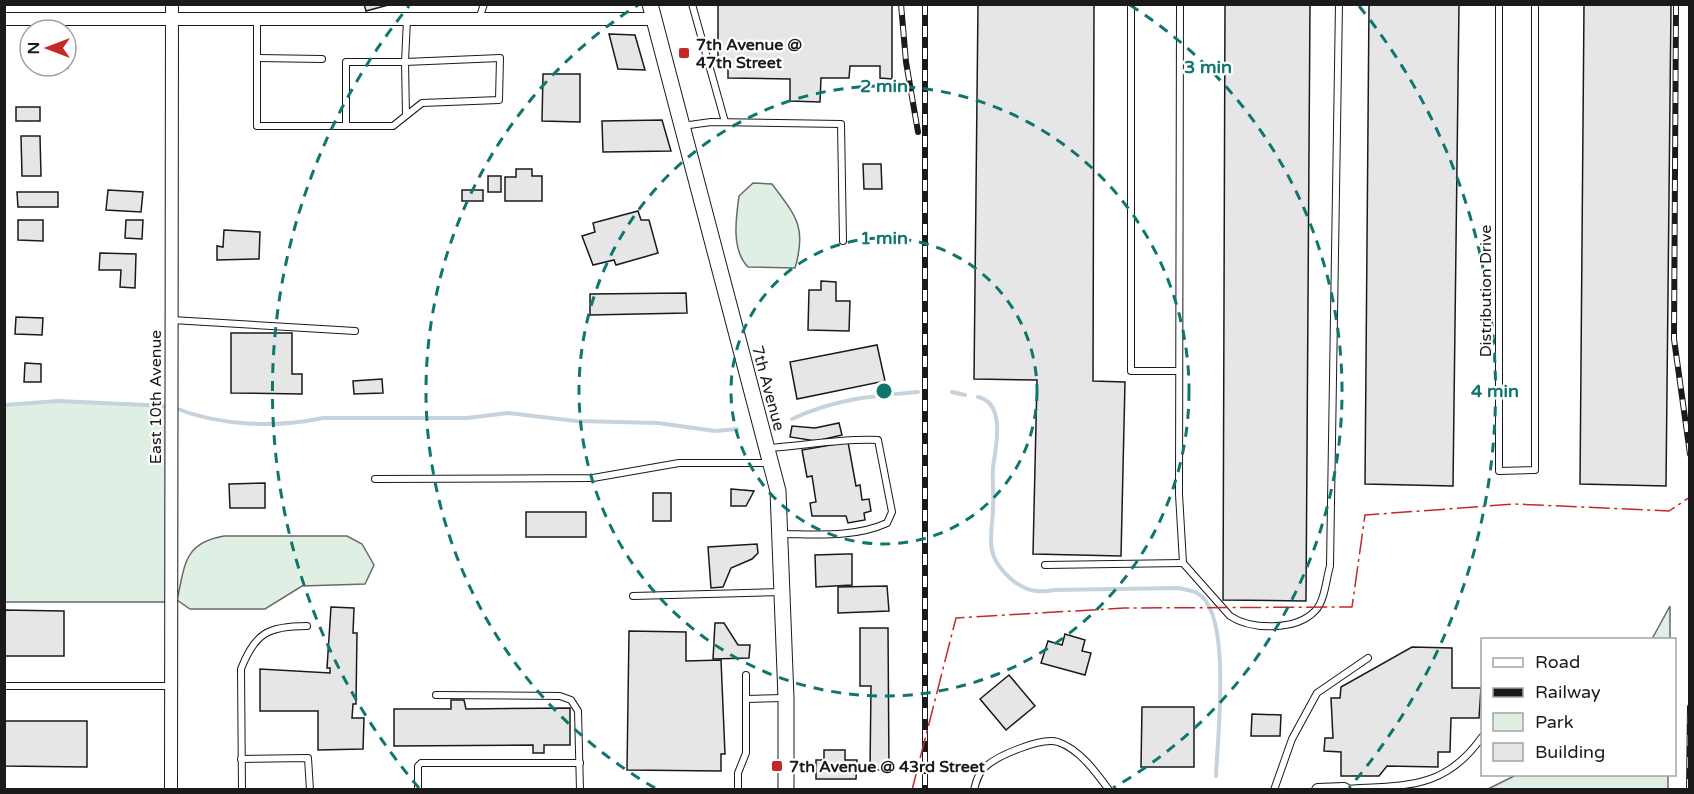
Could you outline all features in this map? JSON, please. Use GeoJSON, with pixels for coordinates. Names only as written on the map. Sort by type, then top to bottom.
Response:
{"type":"FeatureCollection","features":[{"type":"Feature","properties":{"kind":"street","name":"East 10th Avenue"},"geometry":{"type":"LineString","coordinates":[[171,789],[172,4]]}},
{"type":"Feature","properties":{"kind":"street"},"geometry":{"type":"LineString","coordinates":[[4,19],[407,19],[652,11]]}},
{"type":"Feature","properties":{"kind":"street","name":"7th Avenue"},"geometry":{"type":"LineString","coordinates":[[652,11],[778,491],[786,698],[786,789]]}},
{"type":"Feature","properties":{"kind":"street"},"geometry":{"type":"LineString","coordinates":[[1318,789],[1344,789]]}},
{"type":"Feature","properties":{"kind":"lane"},"geometry":{"type":"LineString","coordinates":[[479,18],[484,4]]}},
{"type":"Feature","properties":{"kind":"lane"},"geometry":{"type":"LineString","coordinates":[[692,4],[725,122]]}},
{"type":"Feature","properties":{"kind":"lane"},"geometry":{"type":"LineString","coordinates":[[1131,4],[1131,371],[1179,371]]}},
{"type":"Feature","properties":{"kind":"lane"},"geometry":{"type":"LineString","coordinates":[[1180,4],[1179,494],[1183,563],[1230,616],[1239,622],[1258,626],[1288,624],[1304,620],[1317,610],[1330,566],[1339,4]]}},
{"type":"Feature","properties":{"kind":"lane","name":"Distribution Drive"},"geometry":{"type":"LineString","coordinates":[[1498,4],[1499,471],[1535,470],[1535,4]]}},
{"type":"Feature","properties":{"kind":"lane"},"geometry":{"type":"LineString","coordinates":[[257,18],[257,126],[346,126],[393,126],[422,104],[499,100],[500,58],[346,62],[346,126]]}},
{"type":"Feature","properties":{"kind":"lane"},"geometry":{"type":"LineString","coordinates":[[406,115],[407,19]]}},
{"type":"Feature","properties":{"kind":"lane"},"geometry":{"type":"LineString","coordinates":[[258,58],[322,58]]}},
{"type":"Feature","properties":{"kind":"lane"},"geometry":{"type":"LineString","coordinates":[[682,126],[725,122],[841,124],[843,241]]}},
{"type":"Feature","properties":{"kind":"lane"},"geometry":{"type":"LineString","coordinates":[[172,320],[355,332]]}},
{"type":"Feature","properties":{"kind":"lane"},"geometry":{"type":"LineString","coordinates":[[766,448],[799,446],[845,438],[878,440],[892,512],[887,523],[876,528],[838,534],[780,534]]}},
{"type":"Feature","properties":{"kind":"lane"},"geometry":{"type":"LineString","coordinates":[[375,479],[593,478],[679,463],[771,463]]}},
{"type":"Feature","properties":{"kind":"lane"},"geometry":{"type":"LineString","coordinates":[[1045,565],[1183,563]]}},
{"type":"Feature","properties":{"kind":"lane"},"geometry":{"type":"LineString","coordinates":[[633,596],[783,592]]}},
{"type":"Feature","properties":{"kind":"lane"},"geometry":{"type":"LineString","coordinates":[[242,789],[241,669],[257,637],[280,626],[307,626]]}},
{"type":"Feature","properties":{"kind":"lane"},"geometry":{"type":"LineString","coordinates":[[1274,789],[1292,739],[1317,693],[1368,658]]}},
{"type":"Feature","properties":{"kind":"lane"},"geometry":{"type":"LineString","coordinates":[[738,789],[738,773],[746,753],[746,675]]}},
{"type":"Feature","properties":{"kind":"lane"},"geometry":{"type":"LineString","coordinates":[[4,686],[172,686]]}},
{"type":"Feature","properties":{"kind":"lane"},"geometry":{"type":"LineString","coordinates":[[436,695],[560,696],[571,700],[578,711],[580,789]]}},
{"type":"Feature","properties":{"kind":"lane"},"geometry":{"type":"LineString","coordinates":[[746,699],[786,698]]}},
{"type":"Feature","properties":{"kind":"lane"},"geometry":{"type":"LineString","coordinates":[[1344,789],[1427,782],[1443,776],[1481,738]]}},
{"type":"Feature","properties":{"kind":"lane"},"geometry":{"type":"LineString","coordinates":[[974,789],[979,775],[986,767],[1038,742],[1056,741],[1073,750],[1109,789]]}},
{"type":"Feature","properties":{"kind":"lane"},"geometry":{"type":"LineString","coordinates":[[241,759],[308,758],[310,789]]}},
{"type":"Feature","properties":{"kind":"lane"},"geometry":{"type":"LineString","coordinates":[[418,789],[418,766],[421,763],[580,763]]}},
{"type":"Feature","properties":{"kind":"green space"},"geometry":{"type":"Polygon","coordinates":[[[753,183],[772,184],[793,214],[800,242],[795,268],[748,267],[739,252],[736,224],[739,196],[753,183]]]}},
{"type":"Feature","properties":{"kind":"green space"},"geometry":{"type":"Polygon","coordinates":[[[58,401],[167,405],[168,602],[5,602],[5,405],[58,401]]]}},
{"type":"Feature","properties":{"kind":"green space"},"geometry":{"type":"Polygon","coordinates":[[[224,536],[347,536],[362,544],[374,565],[365,584],[302,586],[265,609],[190,609],[177,600],[188,558],[200,544],[224,536]]]}},
{"type":"Feature","properties":{"kind":"green space"},"geometry":{"type":"Polygon","coordinates":[[[1670,606],[1670,638],[1653,638],[1670,606]]]}},
{"type":"Feature","properties":{"kind":"green space"},"geometry":{"type":"Polygon","coordinates":[[[1514,776],[1668,776],[1668,789],[1488,789],[1514,776]]]}},
{"type":"Feature","properties":{"kind":"building"},"geometry":{"type":"Polygon","coordinates":[[[364,4],[392,4],[366,11],[364,4]]]}},
{"type":"Feature","properties":{"kind":"building"},"geometry":{"type":"Polygon","coordinates":[[[718,4],[892,4],[892,79],[880,78],[880,66],[850,66],[849,78],[821,78],[820,102],[790,101],[790,79],[728,78],[728,67],[718,66],[718,4]]]}},
{"type":"Feature","properties":{"kind":"building"},"geometry":{"type":"Polygon","coordinates":[[[978,4],[1094,4],[1093,381],[1125,382],[1121,556],[1033,554],[1037,380],[974,379],[978,4]]]}},
{"type":"Feature","properties":{"kind":"building"},"geometry":{"type":"Polygon","coordinates":[[[1225,4],[1310,4],[1306,601],[1223,600],[1225,4]]]}},
{"type":"Feature","properties":{"kind":"building"},"geometry":{"type":"Polygon","coordinates":[[[1369,4],[1459,4],[1453,486],[1365,484],[1369,4]]]}},
{"type":"Feature","properties":{"kind":"building"},"geometry":{"type":"Polygon","coordinates":[[[1584,4],[1671,4],[1666,486],[1580,484],[1584,4]]]}},
{"type":"Feature","properties":{"kind":"building"},"geometry":{"type":"Polygon","coordinates":[[[609,34],[635,35],[645,70],[618,69],[609,34]]]}},
{"type":"Feature","properties":{"kind":"building"},"geometry":{"type":"Polygon","coordinates":[[[543,74],[580,74],[580,122],[542,121],[543,74]]]}},
{"type":"Feature","properties":{"kind":"building"},"geometry":{"type":"Polygon","coordinates":[[[16,107],[40,107],[40,121],[16,121],[16,107]]]}},
{"type":"Feature","properties":{"kind":"building"},"geometry":{"type":"Polygon","coordinates":[[[662,120],[671,151],[603,152],[602,121],[662,120]]]}},
{"type":"Feature","properties":{"kind":"building"},"geometry":{"type":"Polygon","coordinates":[[[21,136],[40,136],[41,176],[22,176],[21,136]]]}},
{"type":"Feature","properties":{"kind":"building"},"geometry":{"type":"Polygon","coordinates":[[[863,164],[881,164],[882,189],[864,189],[863,164]]]}},
{"type":"Feature","properties":{"kind":"building"},"geometry":{"type":"Polygon","coordinates":[[[516,169],[532,169],[532,176],[542,176],[542,201],[505,201],[505,177],[516,177],[516,169]]]}},
{"type":"Feature","properties":{"kind":"building"},"geometry":{"type":"Polygon","coordinates":[[[488,176],[501,176],[501,192],[488,192],[488,176]]]}},
{"type":"Feature","properties":{"kind":"building"},"geometry":{"type":"Polygon","coordinates":[[[108,190],[143,192],[141,212],[106,210],[108,190]]]}},
{"type":"Feature","properties":{"kind":"building"},"geometry":{"type":"Polygon","coordinates":[[[462,190],[483,190],[483,201],[462,201],[462,190]]]}},
{"type":"Feature","properties":{"kind":"building"},"geometry":{"type":"Polygon","coordinates":[[[17,192],[58,192],[58,207],[18,207],[17,192]]]}},
{"type":"Feature","properties":{"kind":"building"},"geometry":{"type":"Polygon","coordinates":[[[638,211],[641,220],[649,220],[658,253],[616,265],[614,260],[593,265],[582,236],[595,232],[593,223],[638,211]]]}},
{"type":"Feature","properties":{"kind":"building"},"geometry":{"type":"Polygon","coordinates":[[[18,220],[43,220],[43,241],[18,240],[18,220]]]}},
{"type":"Feature","properties":{"kind":"building"},"geometry":{"type":"Polygon","coordinates":[[[126,220],[143,220],[142,239],[125,238],[126,220]]]}},
{"type":"Feature","properties":{"kind":"building"},"geometry":{"type":"Polygon","coordinates":[[[224,230],[260,232],[259,259],[217,260],[217,246],[223,247],[224,230]]]}},
{"type":"Feature","properties":{"kind":"building"},"geometry":{"type":"Polygon","coordinates":[[[100,253],[136,254],[135,288],[120,287],[121,270],[99,270],[100,253]]]}},
{"type":"Feature","properties":{"kind":"building"},"geometry":{"type":"Polygon","coordinates":[[[821,281],[836,282],[836,301],[850,301],[849,331],[808,330],[809,290],[821,290],[821,281]]]}},
{"type":"Feature","properties":{"kind":"building"},"geometry":{"type":"Polygon","coordinates":[[[686,293],[687,313],[590,315],[590,294],[686,293]]]}},
{"type":"Feature","properties":{"kind":"building"},"geometry":{"type":"Polygon","coordinates":[[[16,317],[43,318],[42,335],[15,334],[16,317]]]}},
{"type":"Feature","properties":{"kind":"building"},"geometry":{"type":"Polygon","coordinates":[[[231,333],[292,333],[292,374],[302,374],[302,394],[231,393],[231,333]]]}},
{"type":"Feature","properties":{"kind":"building"},"geometry":{"type":"Polygon","coordinates":[[[877,345],[885,381],[797,399],[790,362],[877,345]]]}},
{"type":"Feature","properties":{"kind":"building"},"geometry":{"type":"Polygon","coordinates":[[[25,363],[41,364],[41,382],[24,382],[25,363]]]}},
{"type":"Feature","properties":{"kind":"building"},"geometry":{"type":"Polygon","coordinates":[[[382,379],[383,393],[354,394],[353,381],[382,379]]]}},
{"type":"Feature","properties":{"kind":"building"},"geometry":{"type":"Polygon","coordinates":[[[839,423],[842,435],[816,441],[790,437],[792,426],[815,428],[839,423]]]}},
{"type":"Feature","properties":{"kind":"building"},"geometry":{"type":"Polygon","coordinates":[[[848,442],[856,486],[860,485],[862,500],[869,499],[871,511],[864,513],[865,520],[848,523],[846,516],[812,516],[810,503],[816,502],[812,476],[807,477],[802,450],[848,442]]]}},
{"type":"Feature","properties":{"kind":"building"},"geometry":{"type":"Polygon","coordinates":[[[265,483],[265,508],[230,508],[229,484],[265,483]]]}},
{"type":"Feature","properties":{"kind":"building"},"geometry":{"type":"Polygon","coordinates":[[[731,489],[754,491],[746,506],[731,506],[731,489]]]}},
{"type":"Feature","properties":{"kind":"building"},"geometry":{"type":"Polygon","coordinates":[[[653,493],[671,493],[671,521],[653,521],[653,493]]]}},
{"type":"Feature","properties":{"kind":"building"},"geometry":{"type":"Polygon","coordinates":[[[526,512],[586,512],[586,537],[526,537],[526,512]]]}},
{"type":"Feature","properties":{"kind":"building"},"geometry":{"type":"Polygon","coordinates":[[[757,544],[758,553],[752,559],[731,568],[723,587],[711,588],[708,547],[757,544]]]}},
{"type":"Feature","properties":{"kind":"building"},"geometry":{"type":"Polygon","coordinates":[[[852,554],[852,585],[816,587],[815,555],[852,554]]]}},
{"type":"Feature","properties":{"kind":"building"},"geometry":{"type":"Polygon","coordinates":[[[887,586],[889,611],[838,613],[838,587],[887,586]]]}},
{"type":"Feature","properties":{"kind":"building"},"geometry":{"type":"Polygon","coordinates":[[[331,607],[354,608],[353,633],[357,633],[356,704],[353,704],[352,718],[364,718],[363,749],[318,750],[318,711],[260,711],[260,669],[330,673],[330,668],[327,668],[331,607]]]}},
{"type":"Feature","properties":{"kind":"building"},"geometry":{"type":"Polygon","coordinates":[[[4,610],[64,611],[64,656],[4,656],[4,610]]]}},
{"type":"Feature","properties":{"kind":"building"},"geometry":{"type":"Polygon","coordinates":[[[715,623],[724,623],[738,645],[750,645],[749,658],[713,659],[715,623]]]}},
{"type":"Feature","properties":{"kind":"building"},"geometry":{"type":"Polygon","coordinates":[[[860,628],[888,628],[889,770],[870,770],[871,686],[860,686],[860,628]]]}},
{"type":"Feature","properties":{"kind":"building"},"geometry":{"type":"Polygon","coordinates":[[[629,631],[686,632],[686,661],[721,660],[725,754],[721,754],[721,771],[627,770],[629,631]]]}},
{"type":"Feature","properties":{"kind":"building"},"geometry":{"type":"Polygon","coordinates":[[[1065,634],[1085,640],[1082,651],[1091,653],[1085,675],[1041,663],[1048,641],[1062,645],[1065,634]]]}},
{"type":"Feature","properties":{"kind":"building"},"geometry":{"type":"Polygon","coordinates":[[[1412,647],[1452,648],[1452,688],[1481,688],[1479,718],[1451,718],[1450,752],[1438,752],[1438,767],[1387,766],[1379,776],[1341,776],[1341,752],[1324,751],[1325,738],[1333,738],[1331,698],[1340,698],[1341,687],[1412,647]]]}},
{"type":"Feature","properties":{"kind":"building"},"geometry":{"type":"Polygon","coordinates":[[[1009,675],[1035,706],[1006,730],[980,699],[1009,675]]]}},
{"type":"Feature","properties":{"kind":"building"},"geometry":{"type":"Polygon","coordinates":[[[451,700],[464,700],[466,709],[570,708],[570,745],[544,745],[544,753],[533,753],[533,745],[394,746],[394,709],[451,709],[451,700]]]}},
{"type":"Feature","properties":{"kind":"building"},"geometry":{"type":"Polygon","coordinates":[[[1142,707],[1194,707],[1194,767],[1141,767],[1142,707]]]}},
{"type":"Feature","properties":{"kind":"building"},"geometry":{"type":"Polygon","coordinates":[[[1252,714],[1281,715],[1280,736],[1251,736],[1252,714]]]}},
{"type":"Feature","properties":{"kind":"building"},"geometry":{"type":"Polygon","coordinates":[[[4,721],[87,721],[87,767],[4,766],[4,721]]]}},
{"type":"Feature","properties":{"kind":"building"},"geometry":{"type":"Polygon","coordinates":[[[824,750],[845,750],[845,760],[857,760],[856,779],[816,779],[816,760],[824,760],[824,750]]]}},
{"type":"Feature","properties":{"kind":"waterway"},"geometry":{"type":"LineString","coordinates":[[792,419],[838,403],[918,392]]}},
{"type":"Feature","properties":{"kind":"waterway"},"geometry":{"type":"LineString","coordinates":[[952,392],[965,395]]}},
{"type":"Feature","properties":{"kind":"waterway"},"geometry":{"type":"LineString","coordinates":[[978,397],[987,401],[996,417],[997,438],[993,472],[991,540],[995,559],[1005,574],[1022,587],[1037,591],[1179,588],[1197,593],[1208,605],[1215,624],[1219,650],[1220,707],[1216,776]]}},
{"type":"Feature","properties":{"kind":"waterway"},"geometry":{"type":"LineString","coordinates":[[4,405],[58,401],[168,406]]}},
{"type":"Feature","properties":{"kind":"waterway"},"geometry":{"type":"LineString","coordinates":[[175,408],[210,419],[248,424],[286,423],[323,418],[467,418],[508,413],[576,421],[658,423],[715,431],[737,429]]}},
{"type":"Feature","properties":{"kind":"railway"},"geometry":{"type":"LineString","coordinates":[[901,4],[906,62],[918,132]]}},
{"type":"Feature","properties":{"kind":"railway"},"geometry":{"type":"LineString","coordinates":[[925,4],[925,790]]}},
{"type":"Feature","properties":{"kind":"railway"},"geometry":{"type":"LineString","coordinates":[[1676,4],[1674,339],[1690,454]]}},
{"type":"Feature","properties":{"kind":"railway"},"geometry":{"type":"LineString","coordinates":[[1689,790],[1690,707]]}},
{"type":"Feature","properties":{"kind":"power"},"geometry":{"type":"LineString","coordinates":[[912,790],[956,618],[1124,608],[1352,607],[1365,515],[1515,504],[1669,511],[1690,497]]}},
{"type":"Feature","properties":{"kind":"place","name":"7th Avenue @ 47th Street"},"geometry":{"type":"Point","coordinates":[684,53]}},
{"type":"Feature","properties":{"kind":"place","name":"7th Avenue @ 43rd Street"},"geometry":{"type":"Point","coordinates":[777,766]}}]}
